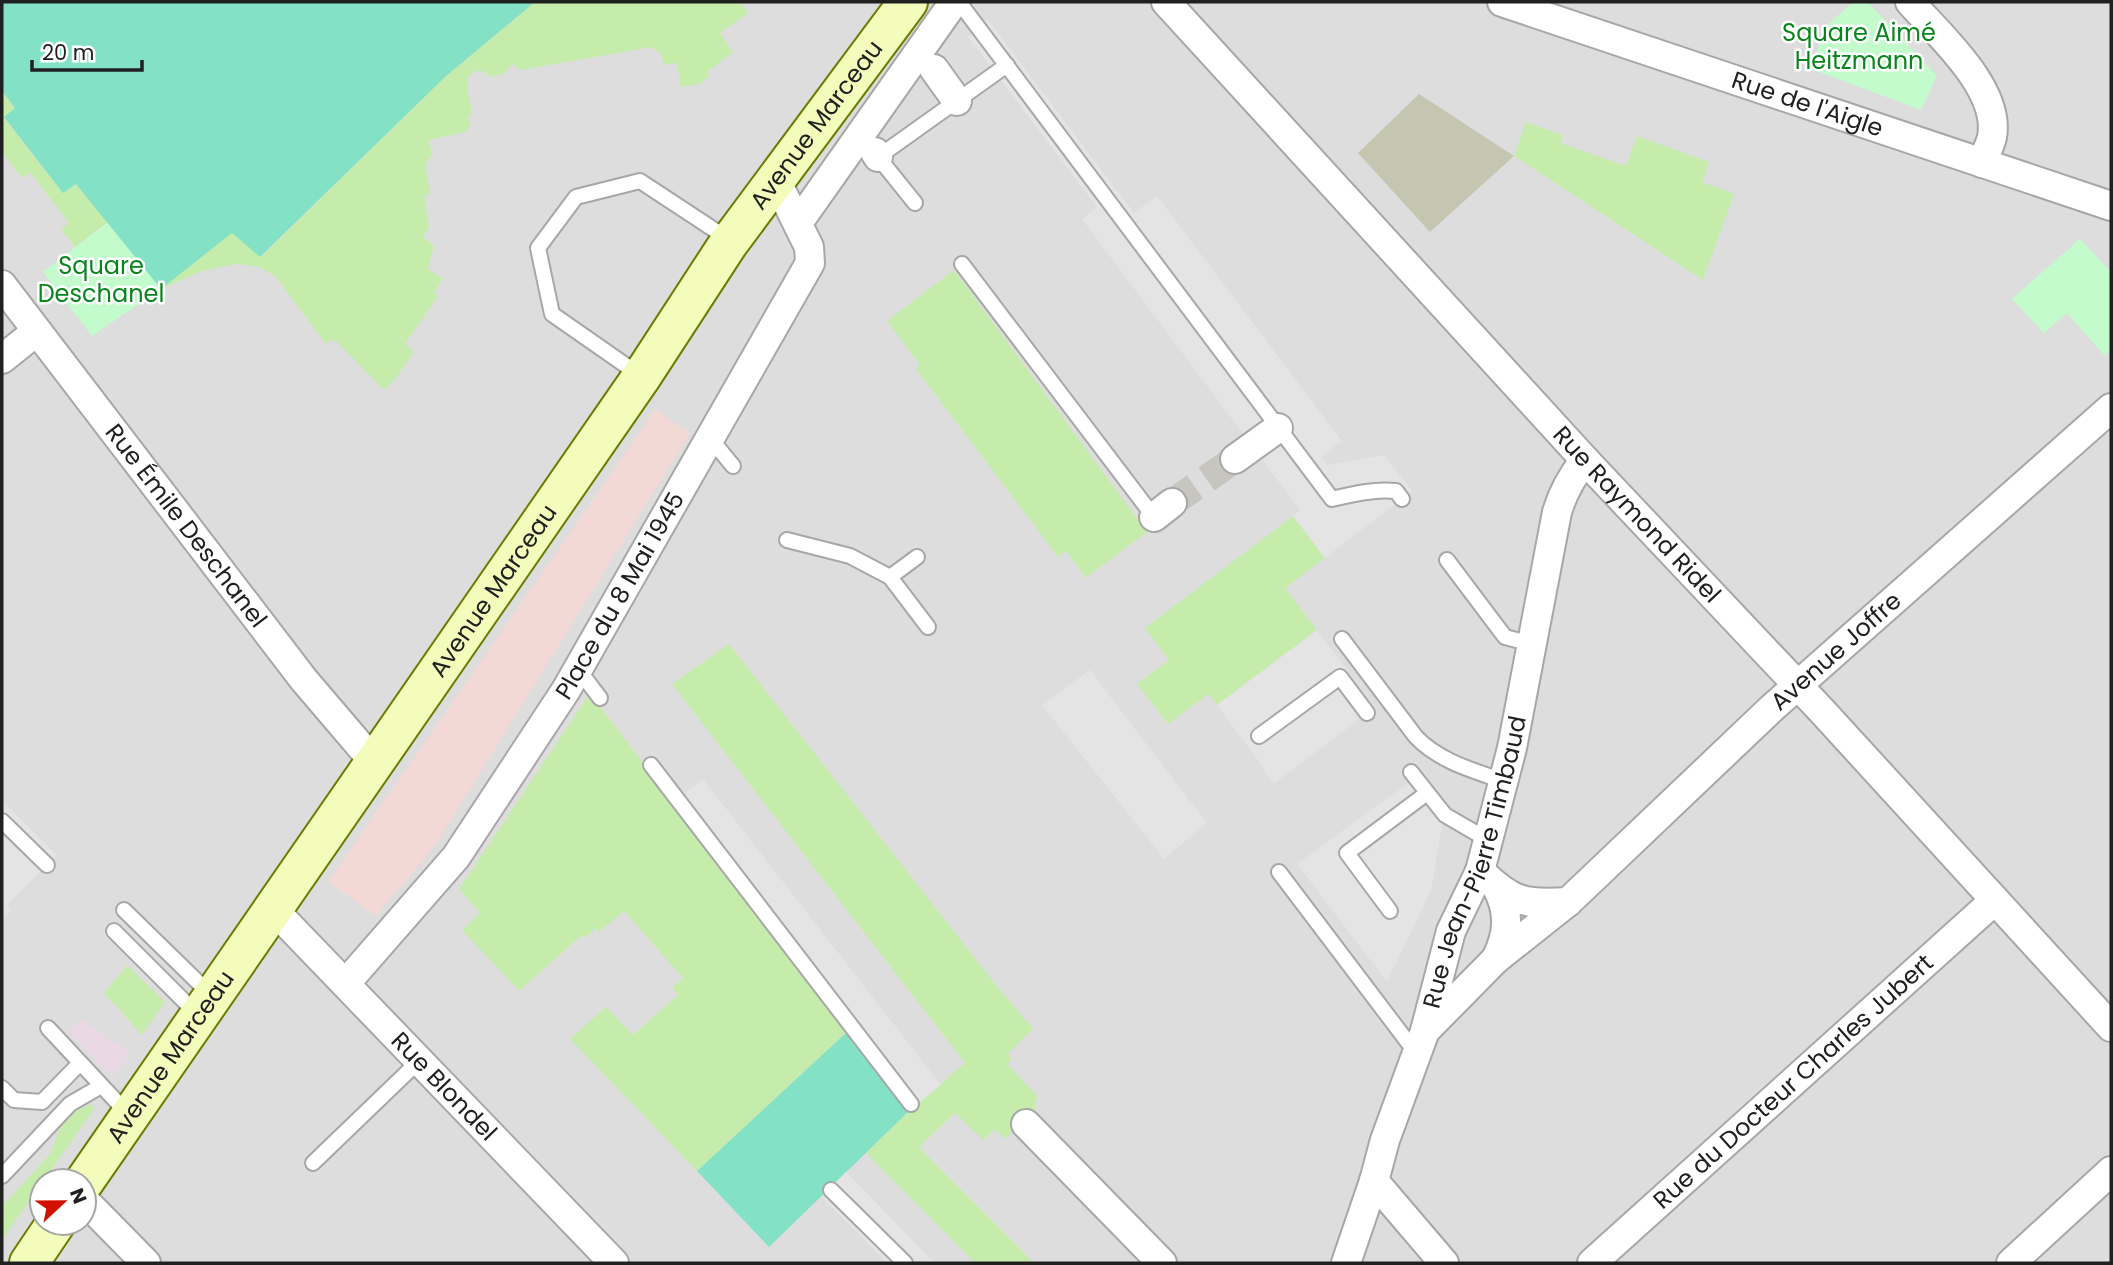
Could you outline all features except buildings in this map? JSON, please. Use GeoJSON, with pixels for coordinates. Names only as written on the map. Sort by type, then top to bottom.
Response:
{"type":"FeatureCollection","features":[{"type":"Feature","properties":{"kind":"street","name":"Avenue Marceau"},"geometry":{"type":"LineString","coordinates":[[94,1167],[642,376],[728,244],[908,2]]}},
{"type":"Feature","properties":{"kind":"street"},"geometry":{"type":"LineString","coordinates":[[799,223],[870,146],[927,59],[956,2]]}},
{"type":"Feature","properties":{"kind":"street","name":"Rue Raymond Ridel"},"geometry":{"type":"LineString","coordinates":[[1166,2],[1585,460],[1797,685],[2111,1027]]}},
{"type":"Feature","properties":{"kind":"street","name":"Rue de l'Aigle"},"geometry":{"type":"LineString","coordinates":[[1502,2],[2111,206]]}},
{"type":"Feature","properties":{"kind":"street"},"geometry":{"type":"LineString","coordinates":[[1910,2],[1980,82],[1992,118],[1992,136],[1982,163]]}},
{"type":"Feature","properties":{"kind":"street"},"geometry":{"type":"LineString","coordinates":[[927,59],[957,101]]}},
{"type":"Feature","properties":{"kind":"street","name":"Place du 8 Mai 1945"},"geometry":{"type":"LineString","coordinates":[[346,983],[456,857],[578,669],[810,263],[809,247],[775,178]]}},
{"type":"Feature","properties":{"kind":"street","name":"Rue Émile Deschanel"},"geometry":{"type":"LineString","coordinates":[[2,285],[304,680],[374,762]]}},
{"type":"Feature","properties":{"kind":"street"},"geometry":{"type":"LineString","coordinates":[[2,359],[37,331]]}},
{"type":"Feature","properties":{"kind":"street","name":"Avenue Joffre"},"geometry":{"type":"LineString","coordinates":[[1420,1042],[1496,959],[1568,902],[1797,685],[2111,408]]}},
{"type":"Feature","properties":{"kind":"street"},"geometry":{"type":"LineString","coordinates":[[1235,458],[1278,428]]}},
{"type":"Feature","properties":{"kind":"street","name":"Rue Jean-Pierre Timbaud"},"geometry":{"type":"LineString","coordinates":[[1346,1263],[1420,1042],[1451,931],[1488,879],[1488,840],[1512,748],[1556,512],[1567,486],[1585,460]]}},
{"type":"Feature","properties":{"kind":"street"},"geometry":{"type":"LineString","coordinates":[[1488,879],[1515,897],[1537,904],[1568,902]]}},
{"type":"Feature","properties":{"kind":"street","name":"Rue Jean-Pierre Timbaud"},"geometry":{"type":"LineString","coordinates":[[1488,879],[1503,899],[1506,912],[1507,930],[1496,959]]}},
{"type":"Feature","properties":{"kind":"street","name":"Rue du Docteur Charles Jubert"},"geometry":{"type":"LineString","coordinates":[[1592,1263],[1995,900]]}},
{"type":"Feature","properties":{"kind":"street","name":"Rue Blondel"},"geometry":{"type":"LineString","coordinates":[[274,910],[614,1263]]}},
{"type":"Feature","properties":{"kind":"street"},"geometry":{"type":"LineString","coordinates":[[1026,1124],[1162,1263]]}},
{"type":"Feature","properties":{"kind":"street"},"geometry":{"type":"LineString","coordinates":[[2011,1263],[2111,1171]]}},
{"type":"Feature","properties":{"kind":"street"},"geometry":{"type":"LineString","coordinates":[[1374,1181],[1444,1263]]}},
{"type":"Feature","properties":{"kind":"street"},"geometry":{"type":"LineString","coordinates":[[98,1214],[146,1263]]}},
{"type":"Feature","properties":{"kind":"street"},"geometry":{"type":"LineString","coordinates":[[29,1263],[47,1237]]}},
{"type":"Feature","properties":{"kind":"lane"},"geometry":{"type":"LineString","coordinates":[[956,2],[1007,65],[1332,499],[1384,490],[1396,491],[1402,499]]}},
{"type":"Feature","properties":{"kind":"lane"},"geometry":{"type":"LineString","coordinates":[[915,203],[870,146],[957,101],[1007,65]]}},
{"type":"Feature","properties":{"kind":"lane"},"geometry":{"type":"LineString","coordinates":[[642,376],[552,314],[538,248],[576,197],[640,181],[716,231],[728,244]]}},
{"type":"Feature","properties":{"kind":"lane"},"geometry":{"type":"LineString","coordinates":[[962,264],[1163,510]]}},
{"type":"Feature","properties":{"kind":"lane"},"geometry":{"type":"LineString","coordinates":[[710,438],[733,466]]}},
{"type":"Feature","properties":{"kind":"lane"},"geometry":{"type":"LineString","coordinates":[[787,540],[850,556],[890,577],[928,627]]}},
{"type":"Feature","properties":{"kind":"lane"},"geometry":{"type":"LineString","coordinates":[[890,577],[918,557]]}},
{"type":"Feature","properties":{"kind":"lane"},"geometry":{"type":"LineString","coordinates":[[1447,559],[1506,637],[1532,644]]}},
{"type":"Feature","properties":{"kind":"lane"},"geometry":{"type":"LineString","coordinates":[[1342,639],[1426,748],[1449,761],[1503,781]]}},
{"type":"Feature","properties":{"kind":"lane"},"geometry":{"type":"LineString","coordinates":[[578,669],[600,698]]}},
{"type":"Feature","properties":{"kind":"lane"},"geometry":{"type":"LineString","coordinates":[[1259,736],[1339,677],[1367,713]]}},
{"type":"Feature","properties":{"kind":"lane"},"geometry":{"type":"LineString","coordinates":[[651,765],[911,1104]]}},
{"type":"Feature","properties":{"kind":"lane"},"geometry":{"type":"LineString","coordinates":[[1411,772],[1445,815],[1488,840]]}},
{"type":"Feature","properties":{"kind":"lane"},"geometry":{"type":"LineString","coordinates":[[1390,911],[1347,853],[1427,793]]}},
{"type":"Feature","properties":{"kind":"lane"},"geometry":{"type":"LineString","coordinates":[[2,821],[47,865]]}},
{"type":"Feature","properties":{"kind":"lane"},"geometry":{"type":"LineString","coordinates":[[1279,872],[1420,1042]]}},
{"type":"Feature","properties":{"kind":"lane"},"geometry":{"type":"LineString","coordinates":[[124,910],[206,1007]]}},
{"type":"Feature","properties":{"kind":"lane"},"geometry":{"type":"LineString","coordinates":[[114,931],[206,1007]]}},
{"type":"Feature","properties":{"kind":"lane"},"geometry":{"type":"LineString","coordinates":[[48,1028],[130,1116]]}},
{"type":"Feature","properties":{"kind":"lane"},"geometry":{"type":"LineString","coordinates":[[313,1163],[420,1060]]}},
{"type":"Feature","properties":{"kind":"lane"},"geometry":{"type":"LineString","coordinates":[[2,1088],[14,1100],[41,1102],[80,1063]]}},
{"type":"Feature","properties":{"kind":"lane"},"geometry":{"type":"LineString","coordinates":[[2,1177],[70,1104],[101,1086]]}},
{"type":"Feature","properties":{"kind":"lane"},"geometry":{"type":"LineString","coordinates":[[831,1190],[905,1263]]}},
{"type":"Feature","properties":{"kind":"shaded area"},"geometry":{"type":"Polygon","coordinates":[[[2,2],[2111,2],[2111,1263],[2,1263],[2,2]]]}},
{"type":"Feature","properties":{"kind":"shaded area"},"geometry":{"type":"Polygon","coordinates":[[[987,19],[1134,213],[1157,196],[1342,441],[1321,457],[1327,465],[1384,455],[1412,491],[1325,558],[1293,516],[1300,510],[1082,219],[1097,207],[968,37],[987,19]]]}},
{"type":"Feature","properties":{"kind":"shaded area"},"geometry":{"type":"Polygon","coordinates":[[[1419,94],[1514,156],[1430,232],[1358,153],[1419,94]]]}},
{"type":"Feature","properties":{"kind":"shaded area"},"geometry":{"type":"Polygon","coordinates":[[[655,410],[690,433],[436,844],[376,916],[328,882],[655,410]]]}},
{"type":"Feature","properties":{"kind":"shaded area"},"geometry":{"type":"Polygon","coordinates":[[[1317,630],[1375,707],[1274,784],[1217,705],[1317,630]]]}},
{"type":"Feature","properties":{"kind":"shaded area"},"geometry":{"type":"Polygon","coordinates":[[[1090,670],[1207,823],[1164,859],[1042,705],[1090,670]]]}},
{"type":"Feature","properties":{"kind":"shaded area"},"geometry":{"type":"Polygon","coordinates":[[[1423,772],[1446,803],[1431,891],[1387,982],[1297,864],[1423,772]]]}},
{"type":"Feature","properties":{"kind":"shaded area"},"geometry":{"type":"Polygon","coordinates":[[[703,779],[941,1085],[909,1111],[673,802],[703,779]]]}},
{"type":"Feature","properties":{"kind":"shaded area"},"geometry":{"type":"Polygon","coordinates":[[[2,801],[57,855],[7,905],[11,910],[2,920],[2,801]]]}},
{"type":"Feature","properties":{"kind":"shaded area"},"geometry":{"type":"Polygon","coordinates":[[[81,1019],[131,1054],[112,1077],[69,1031],[81,1019]]]}},
{"type":"Feature","properties":{"kind":"shaded area"},"geometry":{"type":"Polygon","coordinates":[[[846,1172],[935,1263],[887,1263],[822,1197],[846,1172]]]}},
{"type":"Feature","properties":{"kind":"green space"},"geometry":{"type":"Polygon","coordinates":[[[2,2],[535,2],[445,77],[260,257],[232,233],[161,289],[76,184],[63,193],[4,117],[15,108],[2,91],[2,2]]]}},
{"type":"Feature","properties":{"kind":"green space"},"geometry":{"type":"Polygon","coordinates":[[[535,2],[740,2],[748,13],[720,33],[733,52],[707,72],[709,76],[700,84],[681,87],[677,63],[664,65],[661,54],[652,47],[521,70],[512,64],[504,74],[490,77],[481,71],[470,75],[467,90],[472,112],[467,120],[471,124],[465,132],[429,140],[432,155],[425,164],[430,194],[424,196],[429,228],[423,237],[434,245],[428,269],[443,279],[434,292],[438,296],[405,344],[414,352],[384,390],[336,341],[331,339],[326,344],[275,276],[259,267],[236,264],[202,271],[161,289],[232,232],[261,257],[445,77],[535,2]]]}},
{"type":"Feature","properties":{"kind":"green space","name":"Square Aimé Heitzmann"},"geometry":{"type":"Polygon","coordinates":[[[1853,2],[1868,2],[1937,76],[1921,110],[1811,69],[1825,27],[1853,2]]]}},
{"type":"Feature","properties":{"kind":"green space"},"geometry":{"type":"Polygon","coordinates":[[[2,91],[15,108],[4,118],[63,193],[76,184],[108,222],[75,247],[61,229],[69,223],[30,172],[22,178],[2,152],[2,91]]]}},
{"type":"Feature","properties":{"kind":"green space"},"geometry":{"type":"Polygon","coordinates":[[[1526,122],[1563,135],[1560,143],[1626,166],[1637,136],[1709,162],[1702,182],[1734,194],[1703,280],[1514,156],[1526,122]]]}},
{"type":"Feature","properties":{"kind":"green space","name":"Square Deschanel"},"geometry":{"type":"Polygon","coordinates":[[[108,222],[161,289],[92,336],[43,272],[108,222]]]}},
{"type":"Feature","properties":{"kind":"green space"},"geometry":{"type":"Polygon","coordinates":[[[2080,239],[2111,272],[2111,350],[2105,356],[2067,313],[2044,333],[2012,299],[2080,239]]]}},
{"type":"Feature","properties":{"kind":"green space"},"geometry":{"type":"Polygon","coordinates":[[[954,270],[1147,532],[1086,578],[1066,551],[1058,557],[916,369],[920,365],[887,321],[954,270]]]}},
{"type":"Feature","properties":{"kind":"green space"},"geometry":{"type":"Polygon","coordinates":[[[1293,516],[1325,558],[1285,588],[1317,630],[1217,705],[1209,694],[1168,724],[1137,684],[1169,660],[1145,628],[1293,516]]]}},
{"type":"Feature","properties":{"kind":"green space"},"geometry":{"type":"Polygon","coordinates":[[[729,644],[1033,1029],[1008,1053],[1011,1060],[1007,1064],[1037,1096],[1034,1113],[1005,1139],[995,1129],[983,1140],[955,1113],[919,1147],[1034,1263],[975,1263],[866,1153],[909,1111],[965,1063],[672,684],[729,644]]]}},
{"type":"Feature","properties":{"kind":"green space"},"geometry":{"type":"Polygon","coordinates":[[[588,696],[596,701],[847,1032],[697,1171],[570,1039],[606,1007],[633,1035],[678,995],[672,988],[683,978],[624,911],[599,932],[596,928],[585,938],[582,935],[519,991],[462,930],[480,913],[459,889],[588,696]]]}},
{"type":"Feature","properties":{"kind":"green space"},"geometry":{"type":"Polygon","coordinates":[[[127,965],[165,1002],[142,1035],[104,993],[127,965]]]}},
{"type":"Feature","properties":{"kind":"green space"},"geometry":{"type":"Polygon","coordinates":[[[847,1032],[909,1111],[769,1247],[697,1171],[847,1032]]]}},
{"type":"Feature","properties":{"kind":"green space"},"geometry":{"type":"Polygon","coordinates":[[[91,1104],[94,1109],[53,1167],[38,1167],[50,1154],[61,1127],[74,1112],[91,1104]]]}},
{"type":"Feature","properties":{"kind":"green space"},"geometry":{"type":"Polygon","coordinates":[[[28,1178],[28,1203],[2,1240],[2,1204],[28,1178]]]}},
{"type":"Feature","properties":{"kind":"tunnel"},"geometry":{"type":"LineString","coordinates":[[1172,503],[1235,459]]}}]}
